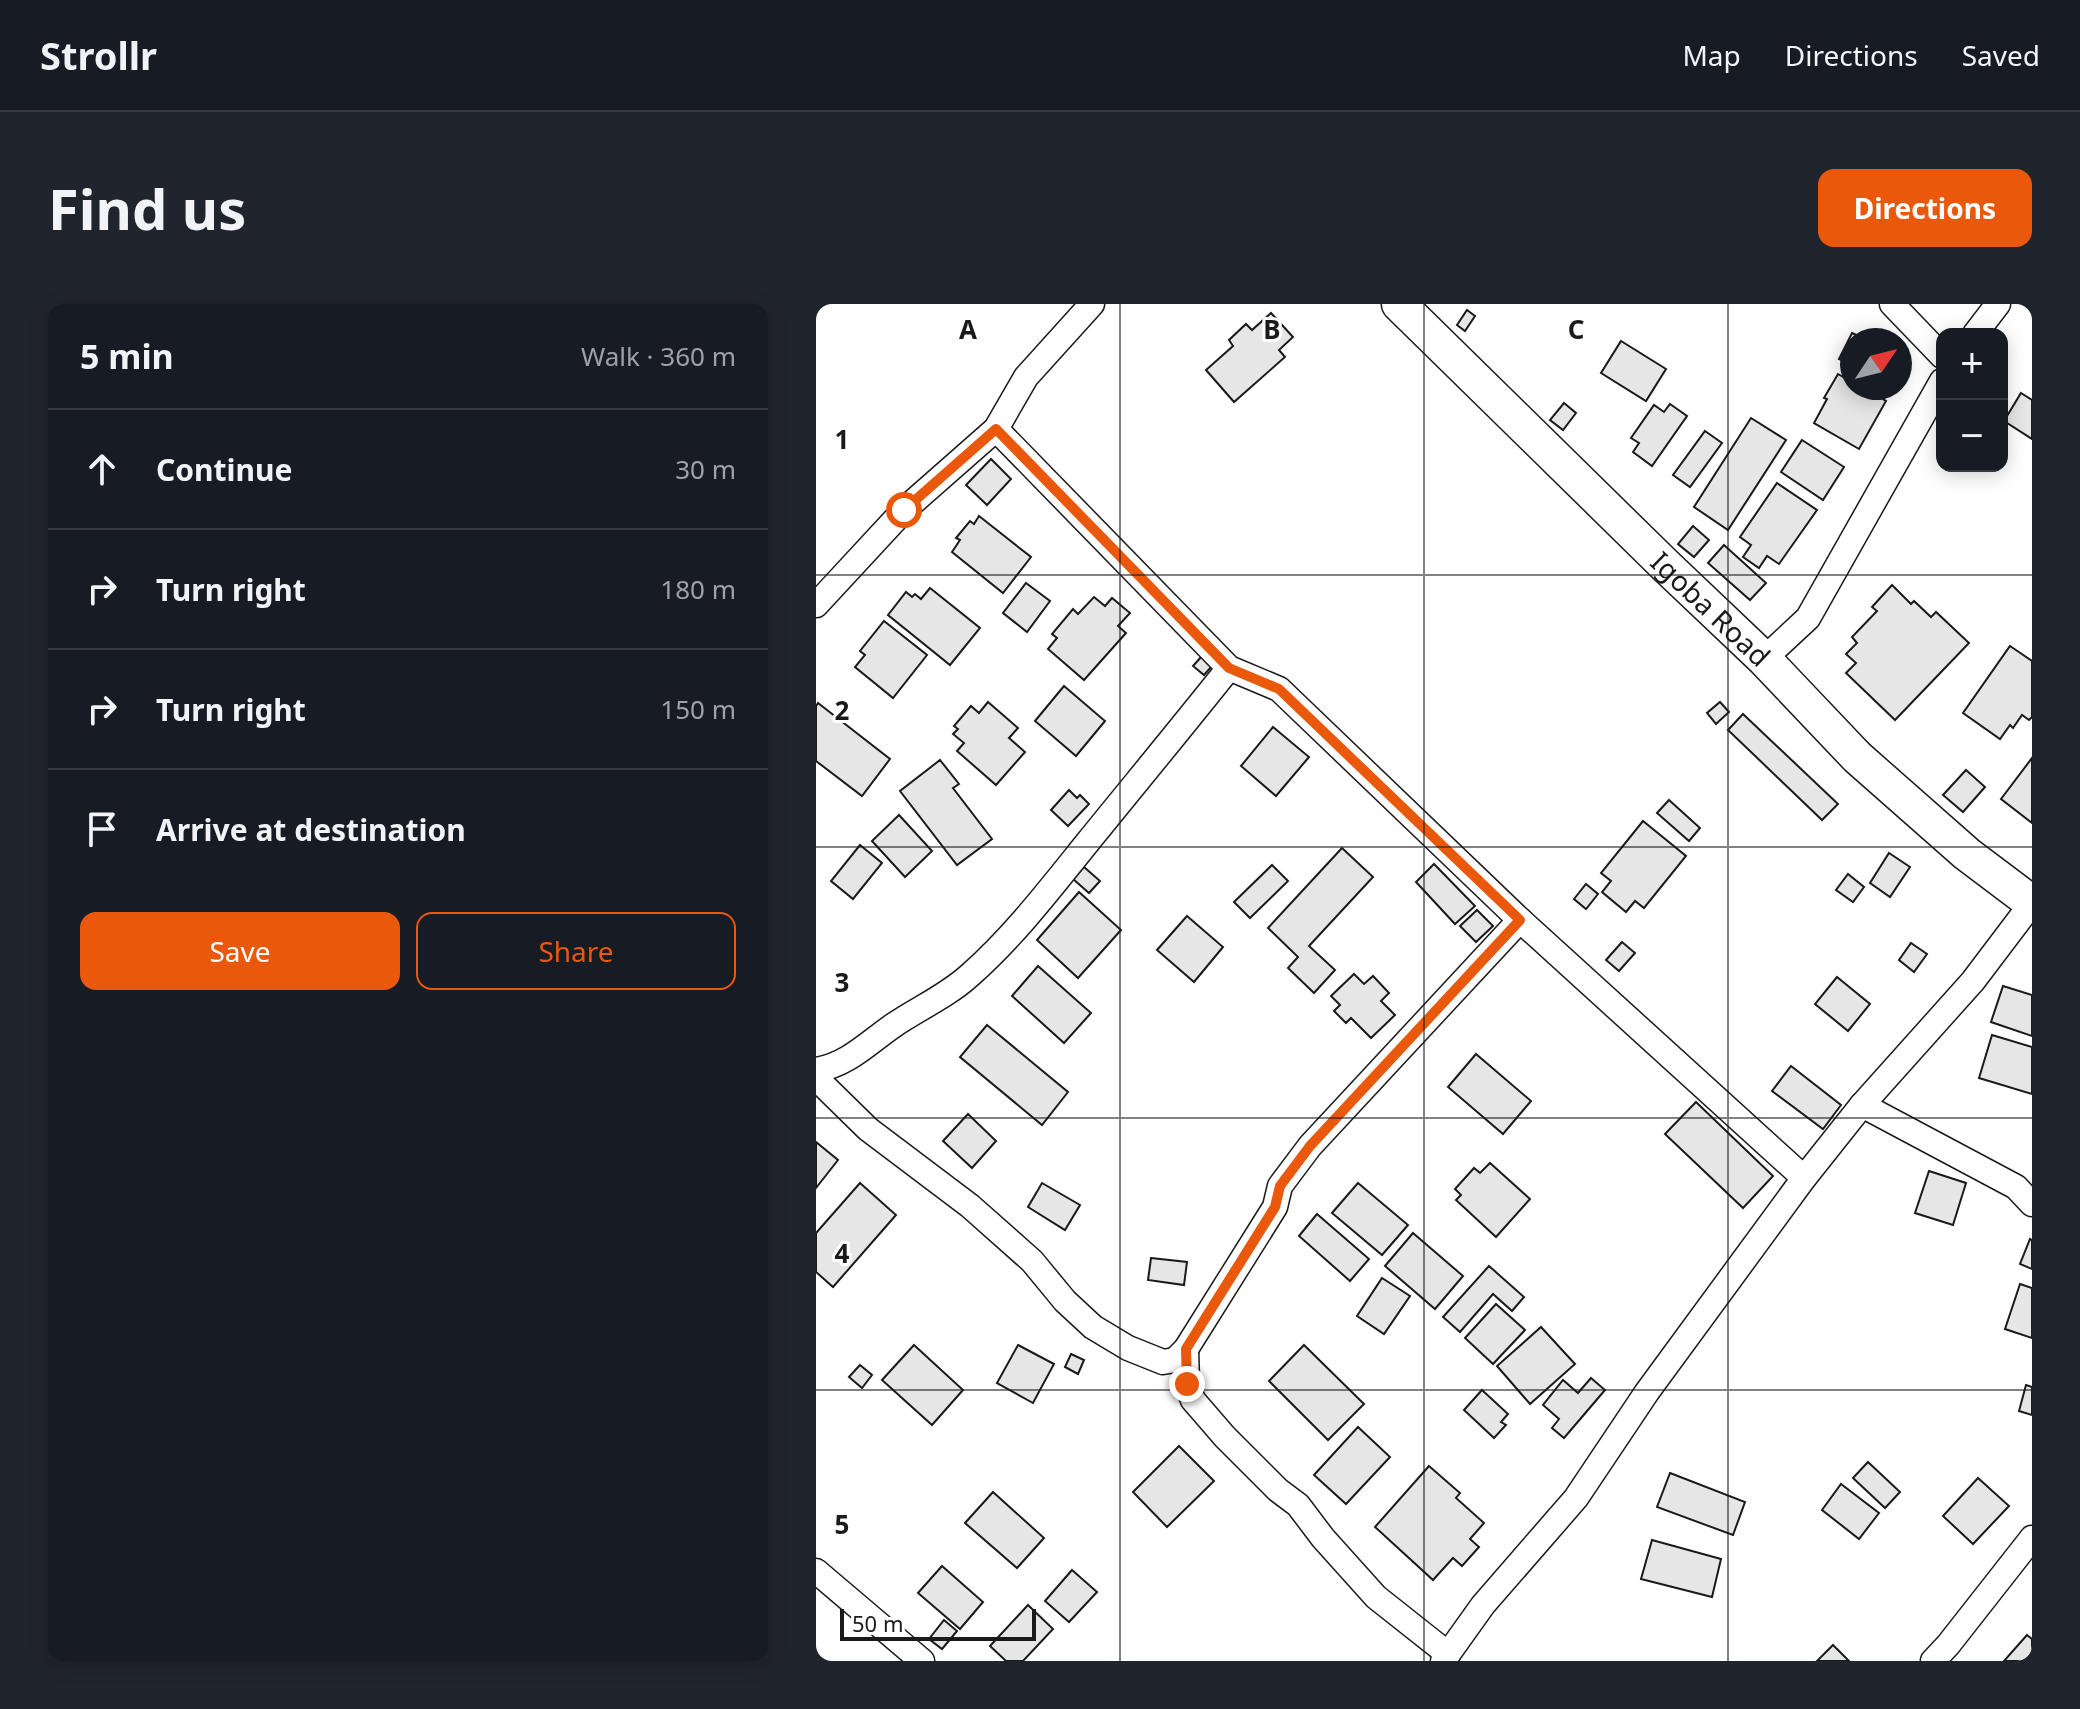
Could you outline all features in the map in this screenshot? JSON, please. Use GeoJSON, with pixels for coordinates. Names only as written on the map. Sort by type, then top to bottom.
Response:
{"type":"FeatureCollection","features":[{"type":"Feature","properties":{"kind":"street"},"geometry":{"type":"LineString","coordinates":[[816,605],[904,510],[996,429],[1026,377],[1092,304]]}},
{"type":"Feature","properties":{"kind":"street","name":"Igoba Road"},"geometry":{"type":"LineString","coordinates":[[1399,304],[1764,659],[1857,757],[1967,854],[2032,903]]}},
{"type":"Feature","properties":{"kind":"street"},"geometry":{"type":"LineString","coordinates":[[1892,304],[1936,350]]}},
{"type":"Feature","properties":{"kind":"street"},"geometry":{"type":"LineString","coordinates":[[1980,328],[1998,304]]}},
{"type":"Feature","properties":{"kind":"street"},"geometry":{"type":"LineString","coordinates":[[1764,659],[1808,618],[1936,392]]}},
{"type":"Feature","properties":{"kind":"street"},"geometry":{"type":"LineString","coordinates":[[996,429],[1229,668],[1279,689],[1520,920],[1804,1178]]}},
{"type":"Feature","properties":{"kind":"street"},"geometry":{"type":"LineString","coordinates":[[816,1070],[830,1067],[873,1043],[893,1025],[936,1002],[970,975],[1028,917],[1229,668]]}},
{"type":"Feature","properties":{"kind":"street"},"geometry":{"type":"LineString","coordinates":[[1186,1349],[1187,1384],[1193,1400],[1278,1490],[1298,1505],[1376,1597],[1445,1658],[1483,1605],[1576,1498],[1647,1392],[1804,1178],[1862,1105],[1973,981],[2032,903]]}},
{"type":"Feature","properties":{"kind":"street"},"geometry":{"type":"LineString","coordinates":[[816,1078],[868,1129],[970,1206],[1032,1261],[1065,1301],[1093,1327],[1128,1348],[1163,1362],[1175,1360],[1186,1349],[1275,1207],[1280,1186],[1310,1146],[1520,920]]}},
{"type":"Feature","properties":{"kind":"street"},"geometry":{"type":"LineString","coordinates":[[1862,1105],[2016,1187],[2032,1204]]}},
{"type":"Feature","properties":{"kind":"street"},"geometry":{"type":"LineString","coordinates":[[1933,1661],[2032,1538]]}},
{"type":"Feature","properties":{"kind":"street"},"geometry":{"type":"LineString","coordinates":[[816,1571],[922,1661]]}},
{"type":"Feature","properties":{"kind":"building"},"geometry":{"type":"Polygon","coordinates":[[[1467,310],[1475,316],[1465,331],[1457,325],[1467,310]]]}},
{"type":"Feature","properties":{"kind":"building"},"geometry":{"type":"Polygon","coordinates":[[[1271,313],[1293,337],[1279,350],[1285,357],[1234,402],[1206,370],[1233,346],[1229,340],[1246,324],[1252,330],[1271,313]]]}},
{"type":"Feature","properties":{"kind":"building"},"geometry":{"type":"Polygon","coordinates":[[[1621,341],[1666,369],[1646,401],[1601,373],[1621,341]]]}},
{"type":"Feature","properties":{"kind":"building"},"geometry":{"type":"Polygon","coordinates":[[[1838,374],[1840,400],[1886,401],[1859,449],[1814,423],[1827,399],[1824,398],[1838,374]]]}},
{"type":"Feature","properties":{"kind":"building"},"geometry":{"type":"Polygon","coordinates":[[[2021,393],[2032,400],[2032,439],[2008,424],[2008,414],[2021,393]]]}},
{"type":"Feature","properties":{"kind":"building"},"geometry":{"type":"Polygon","coordinates":[[[1564,403],[1576,413],[1563,430],[1550,420],[1564,403]]]}},
{"type":"Feature","properties":{"kind":"building"},"geometry":{"type":"Polygon","coordinates":[[[1670,404],[1687,416],[1652,466],[1633,452],[1639,443],[1631,438],[1654,405],[1664,412],[1670,404]]]}},
{"type":"Feature","properties":{"kind":"building"},"geometry":{"type":"Polygon","coordinates":[[[1751,418],[1786,440],[1728,530],[1694,507],[1751,418]]]}},
{"type":"Feature","properties":{"kind":"building"},"geometry":{"type":"Polygon","coordinates":[[[1705,431],[1722,443],[1690,487],[1673,475],[1705,431]]]}},
{"type":"Feature","properties":{"kind":"building"},"geometry":{"type":"Polygon","coordinates":[[[1802,440],[1844,467],[1823,500],[1781,472],[1802,440]]]}},
{"type":"Feature","properties":{"kind":"building"},"geometry":{"type":"Polygon","coordinates":[[[991,459],[1011,479],[987,505],[966,485],[991,459]]]}},
{"type":"Feature","properties":{"kind":"building"},"geometry":{"type":"Polygon","coordinates":[[[1777,483],[1817,510],[1779,564],[1767,556],[1759,568],[1743,557],[1751,545],[1740,537],[1777,483]]]}},
{"type":"Feature","properties":{"kind":"building"},"geometry":{"type":"Polygon","coordinates":[[[979,516],[1031,557],[1003,593],[952,552],[960,540],[956,538],[970,521],[974,524],[979,516]]]}},
{"type":"Feature","properties":{"kind":"building"},"geometry":{"type":"Polygon","coordinates":[[[1693,526],[1709,540],[1694,557],[1678,544],[1693,526]]]}},
{"type":"Feature","properties":{"kind":"building"},"geometry":{"type":"Polygon","coordinates":[[[1724,545],[1766,583],[1750,600],[1708,563],[1724,545]]]}},
{"type":"Feature","properties":{"kind":"building"},"geometry":{"type":"Polygon","coordinates":[[[1026,583],[1050,601],[1027,632],[1003,613],[1026,583]]]}},
{"type":"Feature","properties":{"kind":"building"},"geometry":{"type":"Polygon","coordinates":[[[1892,585],[1911,604],[1914,601],[1931,617],[1936,612],[1969,643],[1895,720],[1846,673],[1856,663],[1846,654],[1857,643],[1852,637],[1877,611],[1872,607],[1892,585]]]}},
{"type":"Feature","properties":{"kind":"building"},"geometry":{"type":"Polygon","coordinates":[[[930,588],[980,628],[950,665],[888,615],[906,592],[921,599],[930,588]]]}},
{"type":"Feature","properties":{"kind":"building"},"geometry":{"type":"Polygon","coordinates":[[[1094,597],[1105,606],[1112,598],[1130,613],[1118,626],[1126,633],[1084,680],[1048,649],[1057,638],[1052,634],[1073,609],[1078,614],[1094,597]]]}},
{"type":"Feature","properties":{"kind":"building"},"geometry":{"type":"Polygon","coordinates":[[[884,621],[927,655],[893,698],[855,667],[865,655],[860,651],[884,621]]]}},
{"type":"Feature","properties":{"kind":"building"},"geometry":{"type":"Polygon","coordinates":[[[2010,646],[2032,661],[2032,717],[2029,720],[2022,715],[2000,739],[1963,713],[2010,646]]]}},
{"type":"Feature","properties":{"kind":"building"},"geometry":{"type":"Polygon","coordinates":[[[1202,656],[1213,665],[1204,675],[1193,666],[1202,656]]]}},
{"type":"Feature","properties":{"kind":"building"},"geometry":{"type":"Polygon","coordinates":[[[1064,686],[1105,721],[1076,756],[1035,721],[1064,686]]]}},
{"type":"Feature","properties":{"kind":"building"},"geometry":{"type":"Polygon","coordinates":[[[988,702],[1018,728],[1009,738],[1025,752],[996,785],[957,751],[964,743],[953,734],[958,729],[954,726],[971,706],[979,713],[988,702]]]}},
{"type":"Feature","properties":{"kind":"building"},"geometry":{"type":"Polygon","coordinates":[[[1720,702],[1729,712],[1716,724],[1707,713],[1720,702]]]}},
{"type":"Feature","properties":{"kind":"building"},"geometry":{"type":"Polygon","coordinates":[[[818,703],[890,759],[862,796],[816,761],[818,703]]]}},
{"type":"Feature","properties":{"kind":"building"},"geometry":{"type":"Polygon","coordinates":[[[1743,714],[1838,804],[1822,820],[1728,730],[1743,714]]]}},
{"type":"Feature","properties":{"kind":"building"},"geometry":{"type":"Polygon","coordinates":[[[1273,727],[1309,757],[1276,796],[1241,766],[1273,727]]]}},
{"type":"Feature","properties":{"kind":"building"},"geometry":{"type":"Polygon","coordinates":[[[2032,758],[2032,823],[2001,799],[2032,758]]]}},
{"type":"Feature","properties":{"kind":"building"},"geometry":{"type":"Polygon","coordinates":[[[940,760],[959,784],[953,788],[992,839],[957,865],[900,791],[940,760]]]}},
{"type":"Feature","properties":{"kind":"building"},"geometry":{"type":"Polygon","coordinates":[[[1966,770],[1985,787],[1963,812],[1943,795],[1966,770]]]}},
{"type":"Feature","properties":{"kind":"building"},"geometry":{"type":"Polygon","coordinates":[[[1069,790],[1089,804],[1068,826],[1051,810],[1069,790]]]}},
{"type":"Feature","properties":{"kind":"building"},"geometry":{"type":"Polygon","coordinates":[[[1669,800],[1700,828],[1689,841],[1657,813],[1669,800]]]}},
{"type":"Feature","properties":{"kind":"building"},"geometry":{"type":"Polygon","coordinates":[[[899,815],[932,851],[905,877],[872,841],[899,815]]]}},
{"type":"Feature","properties":{"kind":"building"},"geometry":{"type":"Polygon","coordinates":[[[1643,821],[1686,856],[1644,908],[1635,901],[1626,912],[1602,892],[1611,881],[1601,873],[1643,821]]]}},
{"type":"Feature","properties":{"kind":"building"},"geometry":{"type":"Polygon","coordinates":[[[860,845],[882,863],[853,899],[831,881],[860,845]]]}},
{"type":"Feature","properties":{"kind":"building"},"geometry":{"type":"Polygon","coordinates":[[[1342,848],[1373,877],[1309,946],[1335,970],[1314,993],[1288,968],[1298,957],[1268,928],[1342,848]]]}},
{"type":"Feature","properties":{"kind":"building"},"geometry":{"type":"Polygon","coordinates":[[[1889,853],[1910,867],[1890,897],[1870,883],[1889,853]]]}},
{"type":"Feature","properties":{"kind":"building"},"geometry":{"type":"Polygon","coordinates":[[[1434,864],[1475,906],[1455,924],[1416,882],[1434,864]]]}},
{"type":"Feature","properties":{"kind":"building"},"geometry":{"type":"Polygon","coordinates":[[[1272,865],[1288,881],[1250,918],[1234,902],[1272,865]]]}},
{"type":"Feature","properties":{"kind":"building"},"geometry":{"type":"Polygon","coordinates":[[[1084,867],[1100,881],[1089,893],[1073,879],[1084,867]]]}},
{"type":"Feature","properties":{"kind":"building"},"geometry":{"type":"Polygon","coordinates":[[[1848,874],[1864,887],[1853,902],[1836,890],[1848,874]]]}},
{"type":"Feature","properties":{"kind":"building"},"geometry":{"type":"Polygon","coordinates":[[[1586,884],[1598,894],[1586,909],[1574,899],[1586,884]]]}},
{"type":"Feature","properties":{"kind":"building"},"geometry":{"type":"Polygon","coordinates":[[[1079,892],[1121,930],[1078,978],[1037,940],[1079,892]]]}},
{"type":"Feature","properties":{"kind":"building"},"geometry":{"type":"Polygon","coordinates":[[[1477,910],[1493,926],[1476,942],[1460,926],[1477,910]]]}},
{"type":"Feature","properties":{"kind":"building"},"geometry":{"type":"Polygon","coordinates":[[[1187,916],[1223,947],[1194,982],[1157,950],[1187,916]]]}},
{"type":"Feature","properties":{"kind":"building"},"geometry":{"type":"Polygon","coordinates":[[[1622,942],[1635,953],[1619,971],[1606,960],[1622,942]]]}},
{"type":"Feature","properties":{"kind":"building"},"geometry":{"type":"Polygon","coordinates":[[[1911,943],[1927,954],[1914,972],[1899,960],[1911,943]]]}},
{"type":"Feature","properties":{"kind":"building"},"geometry":{"type":"Polygon","coordinates":[[[1038,966],[1091,1013],[1064,1043],[1012,996],[1038,966]]]}},
{"type":"Feature","properties":{"kind":"building"},"geometry":{"type":"Polygon","coordinates":[[[1354,974],[1364,984],[1373,976],[1389,993],[1381,1001],[1395,1015],[1371,1038],[1351,1018],[1346,1023],[1334,1011],[1340,1005],[1331,996],[1354,974]]]}},
{"type":"Feature","properties":{"kind":"building"},"geometry":{"type":"Polygon","coordinates":[[[1837,977],[1870,1004],[1848,1031],[1815,1004],[1837,977]]]}},
{"type":"Feature","properties":{"kind":"building"},"geometry":{"type":"Polygon","coordinates":[[[2003,986],[2032,995],[2032,1036],[1991,1022],[2003,986]]]}},
{"type":"Feature","properties":{"kind":"building"},"geometry":{"type":"Polygon","coordinates":[[[987,1025],[1068,1092],[1042,1125],[960,1057],[987,1025]]]}},
{"type":"Feature","properties":{"kind":"building"},"geometry":{"type":"Polygon","coordinates":[[[1992,1035],[2032,1047],[2032,1094],[1979,1078],[1992,1035]]]}},
{"type":"Feature","properties":{"kind":"building"},"geometry":{"type":"Polygon","coordinates":[[[1476,1054],[1531,1101],[1503,1134],[1448,1087],[1476,1054]]]}},
{"type":"Feature","properties":{"kind":"building"},"geometry":{"type":"Polygon","coordinates":[[[1791,1066],[1841,1105],[1823,1129],[1772,1091],[1791,1066]]]}},
{"type":"Feature","properties":{"kind":"building"},"geometry":{"type":"Polygon","coordinates":[[[1696,1102],[1773,1176],[1743,1208],[1665,1134],[1696,1102]]]}},
{"type":"Feature","properties":{"kind":"building"},"geometry":{"type":"Polygon","coordinates":[[[968,1114],[996,1141],[972,1168],[943,1141],[968,1114]]]}},
{"type":"Feature","properties":{"kind":"building"},"geometry":{"type":"Polygon","coordinates":[[[816,1142],[838,1160],[816,1188],[816,1142]]]}},
{"type":"Feature","properties":{"kind":"building"},"geometry":{"type":"Polygon","coordinates":[[[1490,1163],[1530,1199],[1496,1237],[1456,1200],[1461,1195],[1455,1189],[1474,1168],[1480,1173],[1490,1163]]]}},
{"type":"Feature","properties":{"kind":"building"},"geometry":{"type":"Polygon","coordinates":[[[1929,1171],[1966,1183],[1953,1225],[1915,1213],[1929,1171]]]}},
{"type":"Feature","properties":{"kind":"building"},"geometry":{"type":"Polygon","coordinates":[[[860,1183],[896,1215],[833,1287],[816,1272],[816,1233],[860,1183]]]}},
{"type":"Feature","properties":{"kind":"building"},"geometry":{"type":"Polygon","coordinates":[[[1042,1183],[1080,1205],[1065,1230],[1028,1207],[1042,1183]]]}},
{"type":"Feature","properties":{"kind":"building"},"geometry":{"type":"Polygon","coordinates":[[[1358,1183],[1408,1225],[1382,1255],[1332,1213],[1358,1183]]]}},
{"type":"Feature","properties":{"kind":"building"},"geometry":{"type":"Polygon","coordinates":[[[1317,1214],[1369,1259],[1350,1281],[1299,1236],[1317,1214]]]}},
{"type":"Feature","properties":{"kind":"building"},"geometry":{"type":"Polygon","coordinates":[[[1413,1233],[1463,1276],[1435,1309],[1385,1266],[1413,1233]]]}},
{"type":"Feature","properties":{"kind":"building"},"geometry":{"type":"Polygon","coordinates":[[[2032,1240],[2032,1269],[2020,1264],[2032,1240]]]}},
{"type":"Feature","properties":{"kind":"building"},"geometry":{"type":"Polygon","coordinates":[[[1151,1258],[1187,1262],[1184,1285],[1148,1280],[1151,1258]]]}},
{"type":"Feature","properties":{"kind":"building"},"geometry":{"type":"Polygon","coordinates":[[[1489,1266],[1524,1297],[1512,1311],[1493,1294],[1460,1332],[1443,1317],[1489,1266]]]}},
{"type":"Feature","properties":{"kind":"building"},"geometry":{"type":"Polygon","coordinates":[[[1382,1278],[1410,1296],[1384,1334],[1357,1316],[1382,1278]]]}},
{"type":"Feature","properties":{"kind":"building"},"geometry":{"type":"Polygon","coordinates":[[[2020,1284],[2032,1288],[2032,1338],[2005,1329],[2020,1284]]]}},
{"type":"Feature","properties":{"kind":"building"},"geometry":{"type":"Polygon","coordinates":[[[1496,1304],[1525,1330],[1493,1364],[1465,1338],[1496,1304]]]}},
{"type":"Feature","properties":{"kind":"building"},"geometry":{"type":"Polygon","coordinates":[[[1541,1327],[1575,1364],[1530,1404],[1497,1366],[1541,1327]]]}},
{"type":"Feature","properties":{"kind":"building"},"geometry":{"type":"Polygon","coordinates":[[[914,1345],[963,1390],[932,1425],[882,1380],[914,1345]]]}},
{"type":"Feature","properties":{"kind":"building"},"geometry":{"type":"Polygon","coordinates":[[[1018,1345],[1054,1364],[1033,1403],[997,1383],[1018,1345]]]}},
{"type":"Feature","properties":{"kind":"building"},"geometry":{"type":"Polygon","coordinates":[[[1304,1345],[1364,1404],[1328,1440],[1269,1381],[1304,1345]]]}},
{"type":"Feature","properties":{"kind":"building"},"geometry":{"type":"Polygon","coordinates":[[[1071,1354],[1084,1360],[1078,1374],[1065,1367],[1071,1354]]]}},
{"type":"Feature","properties":{"kind":"building"},"geometry":{"type":"Polygon","coordinates":[[[860,1365],[872,1375],[862,1388],[849,1377],[860,1365]]]}},
{"type":"Feature","properties":{"kind":"building"},"geometry":{"type":"Polygon","coordinates":[[[1591,1378],[1605,1390],[1564,1438],[1552,1428],[1559,1419],[1543,1405],[1563,1380],[1578,1393],[1591,1378]]]}},
{"type":"Feature","properties":{"kind":"building"},"geometry":{"type":"Polygon","coordinates":[[[2026,1385],[2032,1387],[2032,1415],[2019,1411],[2026,1385]]]}},
{"type":"Feature","properties":{"kind":"building"},"geometry":{"type":"Polygon","coordinates":[[[1482,1390],[1508,1414],[1501,1422],[1506,1425],[1494,1438],[1464,1410],[1482,1390]]]}},
{"type":"Feature","properties":{"kind":"building"},"geometry":{"type":"Polygon","coordinates":[[[1358,1427],[1390,1457],[1346,1504],[1314,1475],[1358,1427]]]}},
{"type":"Feature","properties":{"kind":"building"},"geometry":{"type":"Polygon","coordinates":[[[1179,1446],[1214,1481],[1167,1527],[1133,1492],[1179,1446]]]}},
{"type":"Feature","properties":{"kind":"building"},"geometry":{"type":"Polygon","coordinates":[[[1868,1462],[1900,1492],[1885,1508],[1853,1478],[1868,1462]]]}},
{"type":"Feature","properties":{"kind":"building"},"geometry":{"type":"Polygon","coordinates":[[[1429,1466],[1460,1493],[1456,1498],[1484,1523],[1470,1539],[1479,1547],[1462,1566],[1453,1558],[1433,1580],[1375,1527],[1429,1466]]]}},
{"type":"Feature","properties":{"kind":"building"},"geometry":{"type":"Polygon","coordinates":[[[1670,1473],[1745,1502],[1733,1535],[1657,1507],[1670,1473]]]}},
{"type":"Feature","properties":{"kind":"building"},"geometry":{"type":"Polygon","coordinates":[[[1978,1478],[2009,1506],[1973,1544],[1943,1516],[1978,1478]]]}},
{"type":"Feature","properties":{"kind":"building"},"geometry":{"type":"Polygon","coordinates":[[[1841,1484],[1879,1513],[1859,1539],[1822,1510],[1841,1484]]]}},
{"type":"Feature","properties":{"kind":"building"},"geometry":{"type":"Polygon","coordinates":[[[993,1492],[1044,1538],[1017,1568],[965,1523],[993,1492]]]}},
{"type":"Feature","properties":{"kind":"building"},"geometry":{"type":"Polygon","coordinates":[[[1652,1540],[1721,1559],[1712,1597],[1641,1579],[1652,1540]]]}},
{"type":"Feature","properties":{"kind":"building"},"geometry":{"type":"Polygon","coordinates":[[[942,1566],[983,1602],[960,1629],[918,1593],[942,1566]]]}},
{"type":"Feature","properties":{"kind":"building"},"geometry":{"type":"Polygon","coordinates":[[[1072,1570],[1097,1592],[1069,1622],[1045,1601],[1072,1570]]]}},
{"type":"Feature","properties":{"kind":"building"},"geometry":{"type":"Polygon","coordinates":[[[1028,1605],[1053,1629],[1023,1661],[1006,1661],[990,1646],[1028,1605]]]}},
{"type":"Feature","properties":{"kind":"building"},"geometry":{"type":"Polygon","coordinates":[[[944,1620],[957,1631],[942,1649],[929,1639],[944,1620]]]}},
{"type":"Feature","properties":{"kind":"building"},"geometry":{"type":"Polygon","coordinates":[[[2027,1635],[2032,1639],[2032,1661],[2004,1661],[2027,1635]]]}},
{"type":"Feature","properties":{"kind":"building"},"geometry":{"type":"Polygon","coordinates":[[[1833,1645],[1849,1661],[1817,1661],[1833,1645]]]}},
{"type":"Feature","properties":{"kind":"route"},"geometry":{"type":"LineString","coordinates":[[904,510],[996,429],[1229,668],[1279,689],[1520,920],[1292,1169],[1280,1186],[1275,1207],[1186,1349],[1187,1384]]}}]}
